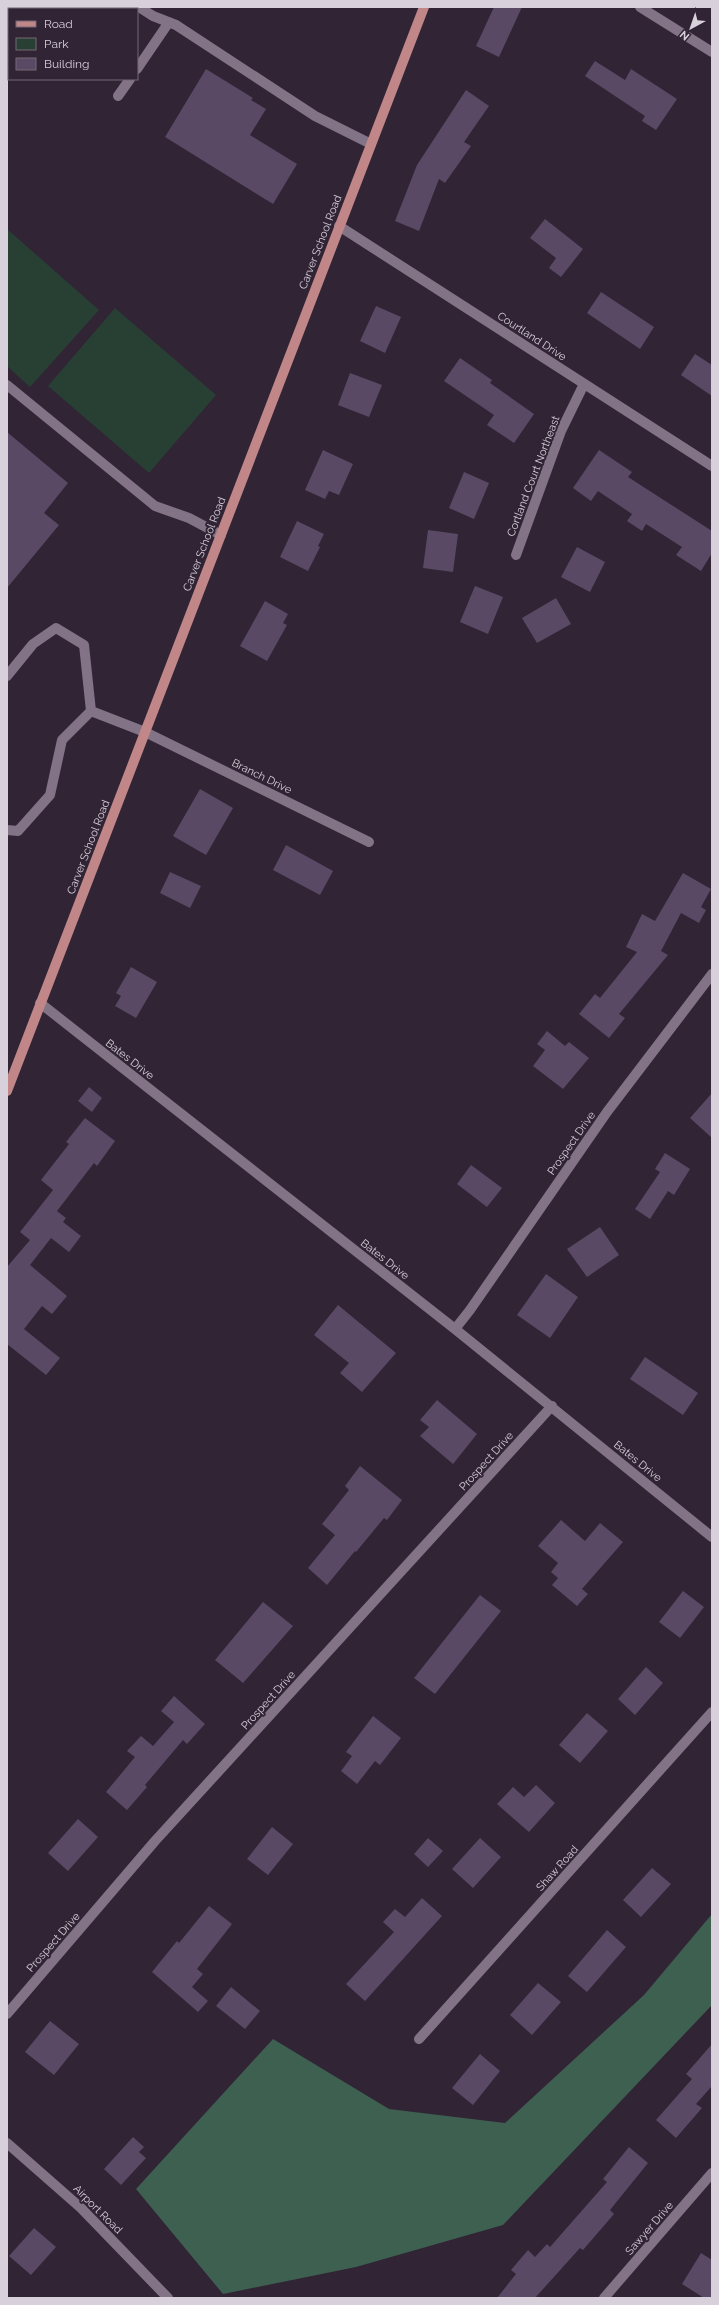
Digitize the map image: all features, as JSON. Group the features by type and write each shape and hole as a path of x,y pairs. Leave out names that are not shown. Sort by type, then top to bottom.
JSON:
{"main road":[{"name":"Carver School Road","path":"7,1091 424,7"}],"street":[{"path":"139,7 153,16 176,25 315,116 371,144"},
{"path":"640,7 712,52"},
{"path":"138,68 169,22"},
{"path":"118,96 129,80"},
{"name":"Courtland Drive","path":"339,226 712,466"},
{"name":"Cortland Court Northeast","path":"516,555 561,431 584,384"},
{"path":"7,385 155,506 189,518 221,535"},
{"path":"7,676 33,644 56,628 84,645 91,711 62,740 50,795 18,831 7,830"},
{"name":"Branch Drive","path":"91,711 145,732 369,842"},
{"name":"Prospect Drive","path":"455,1329 607,1112 679,1015 712,974"},
{"name":"Bates Drive","path":"40,1003 552,1406 712,1537"},
{"name":"Prospect Drive","path":"7,2014 155,1841 552,1406"},
{"name":"Shaw Road","path":"419,2040 712,1712"},
{"name":"Airport Road","path":"7,2143 81,2208 168,2298"},
{"name":"Sawyer Drive","path":"604,2298 712,2173"}],"green space":[{"path":"7,229 99,310 30,387 7,366"},
{"path":"115,308 216,395 149,473 48,386"},
{"path":"712,1914 712,2005 503,2225 356,2267 223,2294 136,2189 273,2039 389,2109 505,2123 644,1995"}],"building":[{"path":"494,7 522,7 499,57 476,46"},
{"path":"595,61 625,80 631,69 677,99 656,130 642,121 645,116 585,76"},
{"path":"206,69 253,98 251,100 266,109 250,135 297,164 273,204 165,137"},
{"path":"466,90 489,106 464,142 471,146 445,183 439,179 419,231 395,221 417,165"},
{"path":"545,219 583,249 561,277 549,268 556,258 530,238"},
{"path":"601,292 654,327 640,349 587,313"},
{"path":"376,306 401,317 385,353 360,341"},
{"path":"695,354 712,365 712,396 681,375"},
{"path":"460,358 492,380 490,383 534,414 514,443 487,425 494,415 444,381"},
{"path":"350,373 382,385 369,417 338,405"},
{"path":"7,432 68,483 44,513 59,525 7,588"},
{"path":"323,450 353,464 339,495 329,491 325,499 305,490"},
{"path":"599,450 632,472 628,477 712,531 712,553 701,571 676,555 682,547 646,524 642,531 627,521 632,514 598,491 591,501 573,488"},
{"path":"464,472 489,483 474,519 449,508"},
{"path":"297,521 324,534 318,546 320,547 308,571 280,557"},
{"path":"428,530 458,534 453,572 423,568"},
{"path":"577,547 605,562 590,592 561,577"},
{"path":"475,586 503,597 488,634 460,622"},
{"path":"556,598 571,624 537,643 522,618"},
{"path":"265,601 288,614 283,623 287,625 267,661 240,646"},
{"path":"200,789 233,808 206,855 173,836"},
{"path":"286,845 333,871 320,895 273,870"},
{"path":"170,872 201,886 190,908 160,893"},
{"path":"683,873 711,889 701,907 706,910 699,923 681,913 661,951 668,955 619,1014 625,1018 609,1038 579,1014 595,994 600,998 637,952 626,947 642,914 655,921"},
{"path":"131,967 157,982 136,1018 115,1006 121,996 116,993"},
{"path":"547,1031 565,1046 569,1042 589,1058 563,1089 533,1066 545,1050 537,1044"},
{"path":"89,1087 102,1098 92,1112 78,1101"},
{"path":"712,1093 712,1138 690,1118"},
{"path":"85,1118 115,1141 97,1166 94,1163 57,1211 66,1218 63,1222 81,1236 69,1252 51,1238 30,1265 67,1296 52,1314 42,1306 24,1329 60,1358 46,1375 7,1344 7,1267 30,1240 20,1232 53,1190 41,1180 69,1144 66,1142"},
{"path":"665,1153 690,1169 674,1195 668,1191 650,1219 635,1209 660,1172 655,1169"},
{"path":"471,1165 502,1188 487,1207 457,1184"},
{"path":"600,1227 619,1255 587,1277 567,1249"},
{"path":"546,1274 578,1297 550,1338 517,1315"},
{"path":"338,1305 396,1353 362,1392 340,1373 349,1363 314,1335"},
{"path":"645,1357 698,1393 683,1415 630,1379"},
{"path":"437,1400 477,1434 453,1464 420,1436 429,1427 420,1420"},
{"path":"360,1466 402,1500 387,1520 384,1518 327,1585 308,1568 335,1535 322,1524 349,1490 345,1486"},
{"path":"561,1520 585,1541 600,1523 623,1542 582,1589 588,1594 577,1606 552,1585 558,1578 551,1572 558,1563 538,1546"},
{"path":"683,1591 704,1607 680,1638 659,1622"},
{"path":"480,1595 501,1611 435,1694 414,1678"},
{"path":"263,1602 293,1626 243,1683 215,1660"},
{"path":"646,1667 663,1683 635,1715 618,1699"},
{"path":"174,1696 205,1724 187,1744 183,1740 145,1785 147,1787 127,1810 106,1792 135,1757 127,1751 141,1736 153,1746 174,1722 161,1711"},
{"path":"587,1713 608,1731 580,1763 559,1745"},
{"path":"373,1716 401,1738 380,1765 375,1761 357,1784 341,1771 352,1756 346,1752"},
{"path":"536,1785 555,1803 529,1832 497,1804 513,1787 524,1797"},
{"path":"78,1819 98,1837 68,1871 48,1853"},
{"path":"272,1827 293,1844 268,1875 247,1859"},
{"path":"428,1838 443,1851 428,1867 414,1854"},
{"path":"480,1838 501,1857 473,1888 452,1869"},
{"path":"652,1868 671,1884 641,1917 623,1900"},
{"path":"422,1898 442,1916 365,2001 346,1984 394,1932 383,1922 395,1909 405,1917"},
{"path":"209,1906 232,1924 197,1969 203,1974 192,1987 208,2001 198,2012 152,1972 177,1941 179,1943"},
{"path":"607,1930 626,1947 587,1992 568,1976"},
{"path":"538,1983 561,2002 532,2035 510,2015"},
{"path":"231,1987 260,2011 245,2029 216,2006"},
{"path":"50,2021 79,2044 54,2075 25,2052"},
{"path":"712,2044 712,2086 696,2104 702,2108 676,2138 656,2120 692,2079 686,2074"},
{"path":"480,2054 500,2071 473,2105 452,2088"},
{"path":"133,2137 144,2147 139,2152 146,2158 121,2185 104,2169"},
{"path":"629,2147 648,2163 610,2210 614,2214 583,2250 580,2248 535,2298 497,2298 516,2274 511,2270 528,2250 535,2257 547,2244 550,2247 607,2182 603,2179"},
{"path":"34,2228 56,2247 31,2275 9,2256"},
{"path":"701,2253 712,2260 712,2298 704,2298 682,2284"}]}
